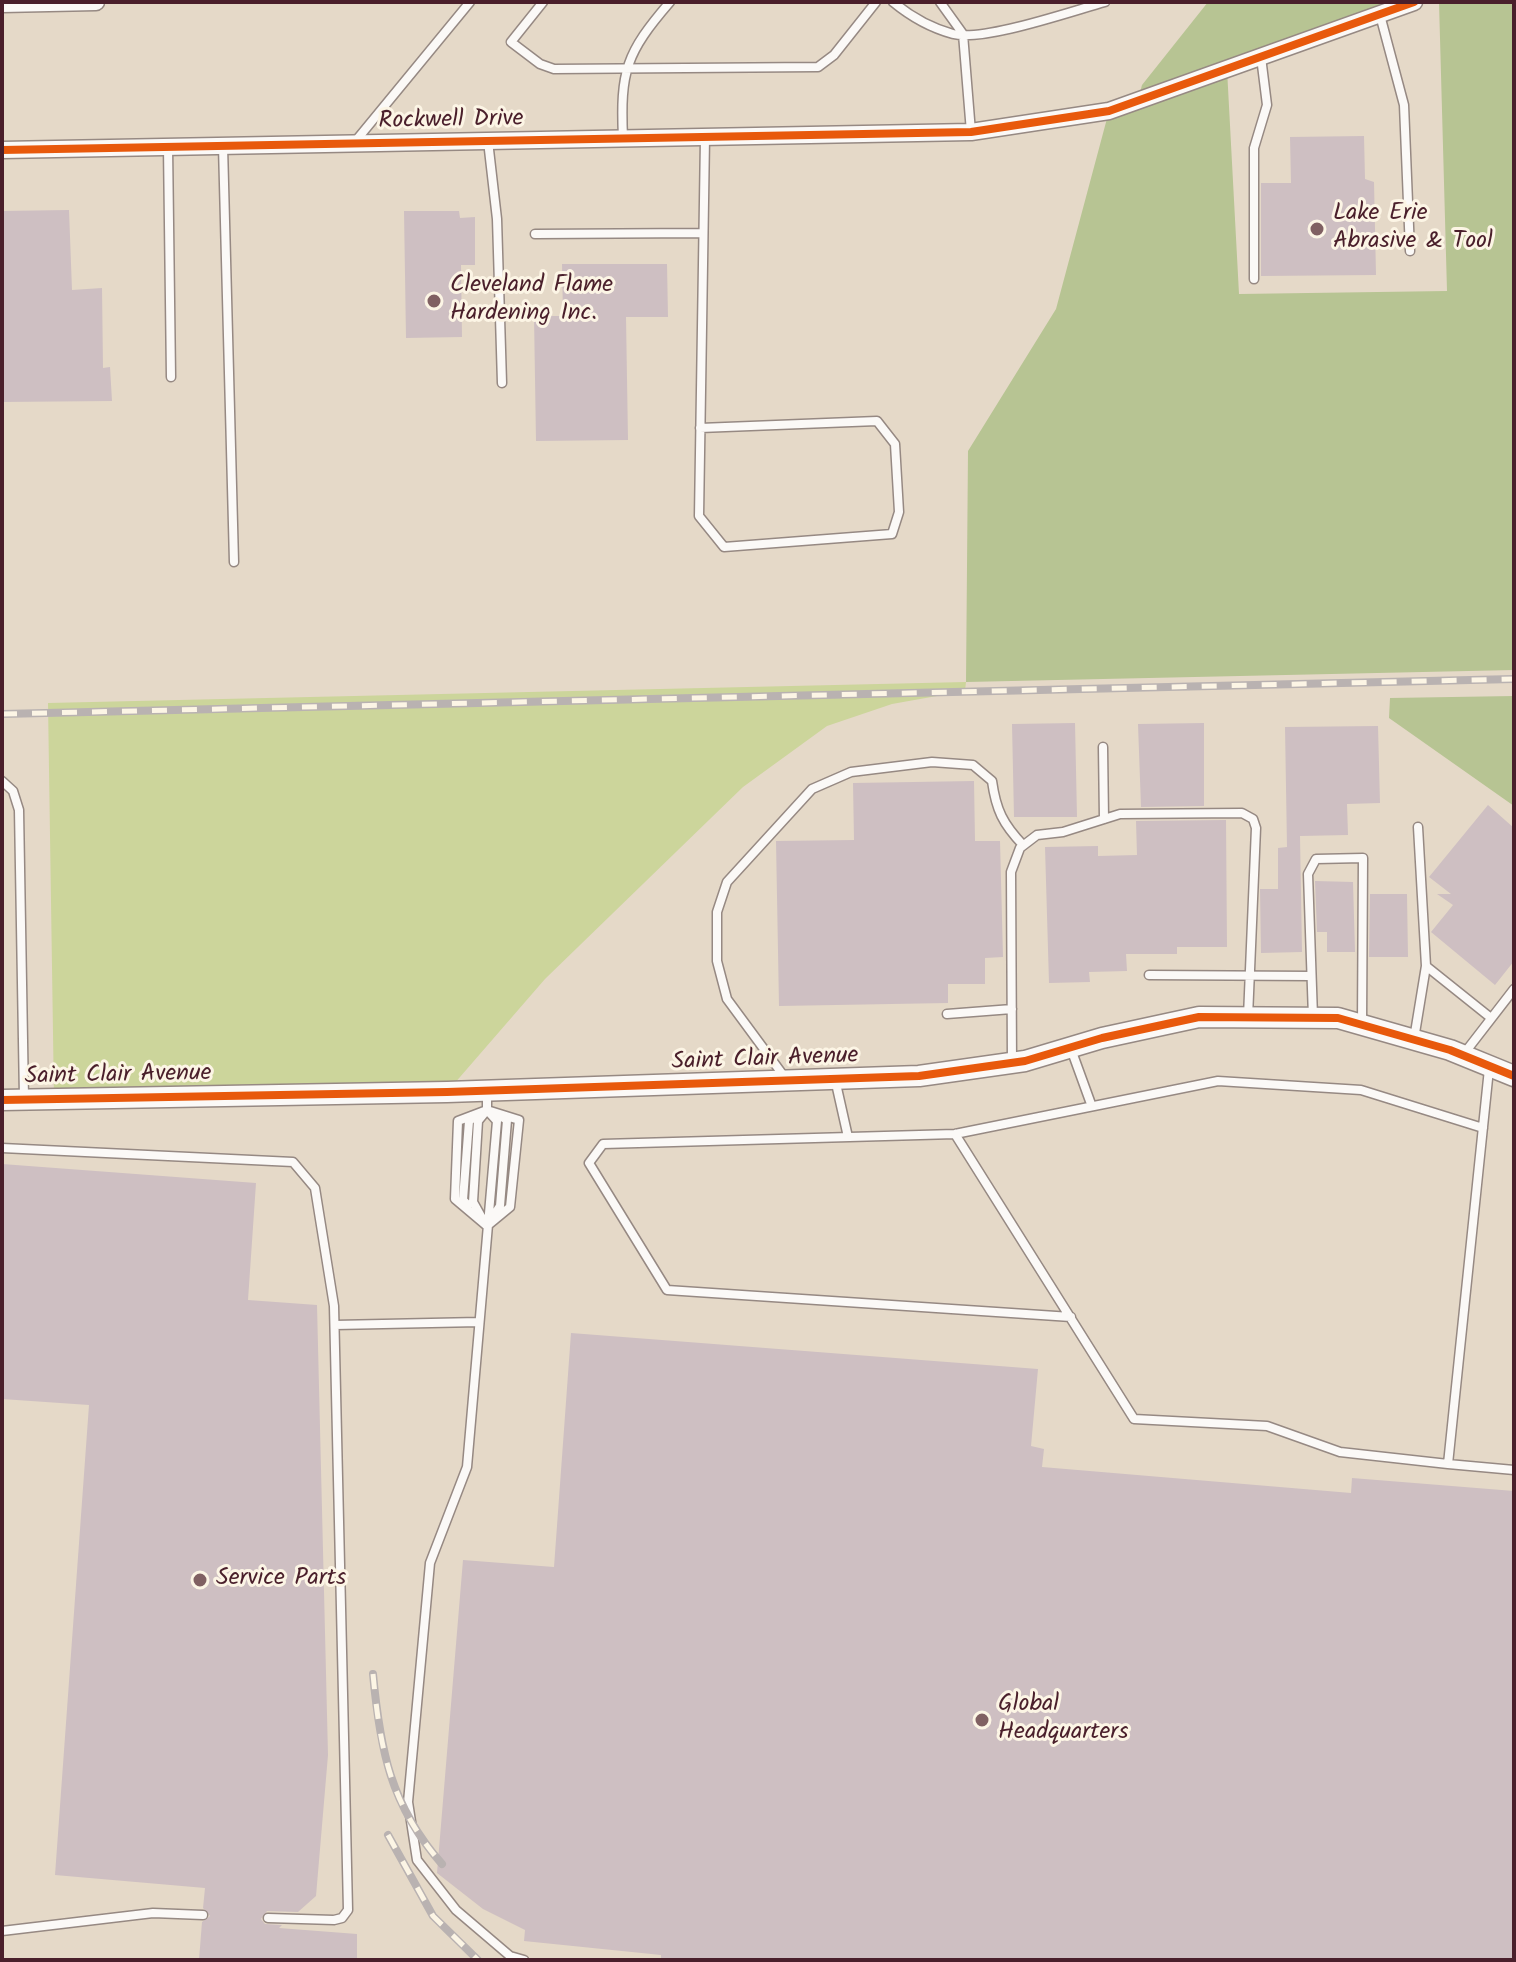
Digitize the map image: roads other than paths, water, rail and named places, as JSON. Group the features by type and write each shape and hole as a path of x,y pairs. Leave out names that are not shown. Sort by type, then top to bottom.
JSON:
{"street":[{"path":"2,4 96,2"},
{"name":"Rockwell Drive","path":"2,150 971,132 1109,111 1414,2"},
{"name":"Saint Clair Avenue","path":"2,1100 487,1100 787,1080 919,1076 1012,1063 1199,1017 1338,1018 1463,1055 1514,1076"}],"lane":[{"path":"353,144 470,2"},
{"path":"543,2 511,42 540,64 554,69 818,67 834,55 876,2"},
{"path":"623,139 621,94 626,69 639,41 670,2"},
{"path":"893,2 910,16 956,35 1003,30 1105,2"},
{"path":"940,2 963,34 971,132"},
{"path":"1380,14 1404,105 1410,251"},
{"path":"1254,279 1254,148 1267,105 1261,56"},
{"path":"700,428 877,421 895,444 899,512 892,534 724,547 699,516 700,428 703,233 705,138"},
{"path":"488,141 497,219 502,383"},
{"path":"223,146 234,562"},
{"path":"168,147 171,377"},
{"path":"535,234 703,233"},
{"path":"1103,747 1104,819"},
{"path":"787,1080 727,999 717,961 717,912 727,882 812,789 851,772 932,762 973,765 992,781 996,807 1004,826 1023,845"},
{"path":"2,781 13,791 19,810 24,1099"},
{"path":"1012,1063 1011,872 1023,845 1037,835 1063,832 1120,814 1242,813 1253,819 1256,828 1248,1017"},
{"path":"1414,1040 1426,966 1418,827"},
{"path":"1313,1018 1308,874 1311,863 1316,859 1363,858 1362,1025"},
{"path":"1426,966 1491,1018"},
{"path":"1149,975 1311,976"},
{"path":"1463,1055 1491,1018 1511,1000 1514,989"},
{"path":"947,1014 1012,1009"},
{"path":"1071,1047 1091,1104"},
{"path":"1448,1464 1489,1066"},
{"path":"835,1079 848,1137"},
{"path":"1071,1317 667,1290 589,1163 603,1144 955,1134 1091,1104 1218,1081 1361,1090 1483,1128"},
{"path":"487,1100 519,1120 510,1207 487,1226"},
{"path":"487,1100 478,1121 473,1202 487,1226"},
{"path":"487,1100 458,1121 455,1199 487,1226"},
{"path":"487,1100 497,1121 467,1467 430,1563 408,1802 417,1860 456,1910 510,1956 524,1960"},
{"path":"955,1134 1134,1419 1267,1426 1340,1452 1514,1470"},
{"path":"2,1148 293,1162 315,1188 335,1325 348,1910 342,1918 334,1920 268,1918"},
{"path":"335,1325 479,1322"},
{"path":"2,1931 153,1913 203,1915"}],"railway":[{"path":"2,714 1514,679"},
{"path":"373,1674 384,1752 399,1798 424,1842 442,1864"},
{"path":"388,1835 433,1916 478,1960"}],"place":[{"name":"Lake Erie Abrasive & Tool","path":"1317,229"},
{"name":"Cleveland Flame Hardening Inc.","path":"434,301"},
{"name":"Service Parts","path":"200,1580"},
{"name":"Global Headquarters","path":"982,1720"}]}
